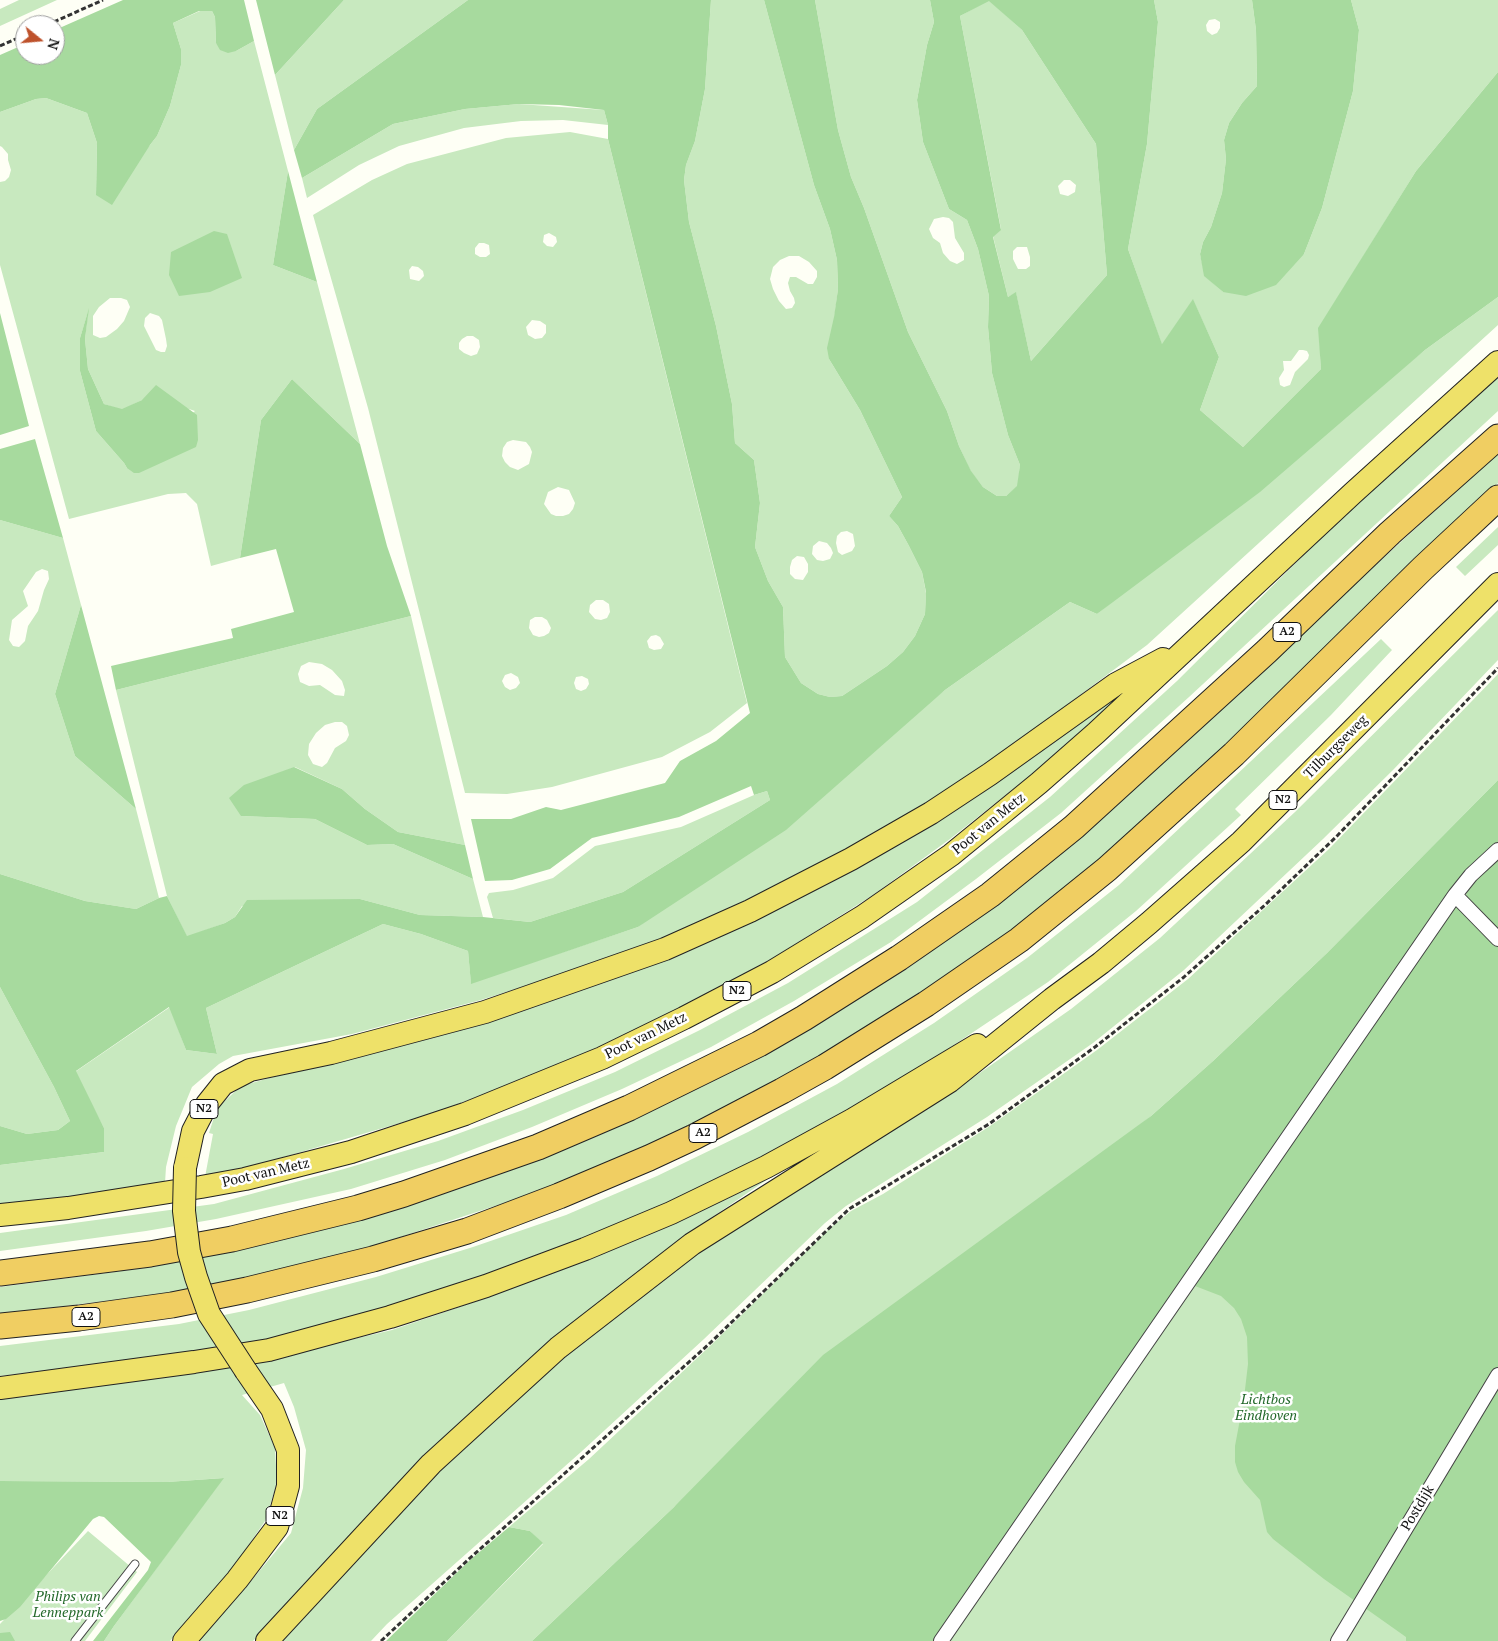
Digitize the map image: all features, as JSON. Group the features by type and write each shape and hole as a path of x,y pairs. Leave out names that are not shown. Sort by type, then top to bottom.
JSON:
{"highway":[{"name":"N2","path":"184,1641 237,1580 277,1527 288,1486 288,1450 272,1409 209,1314 189,1252 184,1211 186,1168 193,1131 206,1104 223,1084 250,1070 331,1053 484,1012 665,948 750,911 851,859 930,813 990,774 1116,684 1190,645 1498,362"},
{"name":"A2","path":"0,1273 150,1254 232,1239 358,1208 404,1194 538,1147 646,1100 724,1062 804,1018 945,927 990,895 1074,827 1267,651 1390,533 1498,437"},
{"name":"A2","path":"0,1326 79,1318 163,1306 247,1290 373,1259 467,1231 559,1196 694,1137 833,1063 926,1004 1019,940 1107,869 1234,754 1498,498"},
{"name":"Tilburgseweg","path":"1052,999 1108,958 1241,842 1498,584"},
{"name":"Poot van Metz","path":"0,1215 68,1208 201,1188 245,1179 351,1152 465,1114 611,1054 772,972 862,917 951,856 1096,733 1190,645"},
{"name":"N2","path":"0,1388 269,1350 390,1317 486,1286 585,1249 671,1213 766,1167 852,1120 1052,999"},
{"name":"N2","path":"267,1641 431,1464 558,1348 692,1244 950,1081 1052,999"}],"street":[{"path":"941,1641 1455,895 1471,875 1498,850"},
{"path":"1455,895 1498,939"},
{"name":"Postdijk","path":"1338,1641 1498,1375"}],"lane":[{"path":"75,1641 135,1564"}],"path":[{"path":"65,17 103,0"},
{"path":"0,46 15,39"},
{"path":"382,1641 470,1558 708,1345 849,1209 989,1124 1095,1047 1184,977 1265,905 1336,836 1498,668"}],"green space":[{"path":"19,0 57,0 24,15 15,15 15,19 0,26 0,9"},
{"path":"123,0 244,0 254,41 236,51 228,53 220,50 216,43 215,17 212,11 199,11 173,23 181,49 181,65 170,106 157,136 112,205 96,195 97,143 87,113 46,98 36,99 0,112 0,55 15,48 15,65 65,65 65,26"},
{"path":"256,0 344,0 275,75"},
{"path":"344,0 468,0 317,109 294,150 275,75"},
{"path":"468,0 711,0 705,89 695,141 686,165 684,180 689,222 716,326 732,404 735,443 754,460 760,503 755,547 768,581 783,607 785,657 801,683 818,694 830,697 842,696 887,666 903,652 915,636 925,614 926,592 922,572 898,526 889,516 902,497 860,410 829,359 827,348 838,289 837,260 830,229 814,185 764,0 815,0 838,130 851,177 864,208 908,332 947,411 959,446 971,471 983,487 997,496 1006,496 1017,486 1020,465 1008,435 992,373 988,327 989,296 978,249 967,220 949,209 923,142 917,100 927,45 934,22 930,0 1154,0 1158,22 1147,144 1128,249 1162,344 1193,299 1219,357 1200,410 1243,447 1321,369 1318,328 1416,171 1498,72 1498,297 1425,350 1260,492 1097,614 1070,602 945,690 786,830 638,927 471,984 468,951 421,934 383,924 206,1008 217,1054 186,1050 169,1007 76,1071 104,1128 104,1152 0,1165 0,1126 27,1134 58,1130 70,1121 54,1087 0,987 0,874 85,901 136,909 167,896 187,936 225,923 235,917 247,900 360,899 420,915 483,917 530,922 623,892 770,800 767,791 754,795 751,786 679,817 592,838 550,869 512,880 485,881 471,819 511,819 546,807 561,810 665,783 680,761 716,741 750,713 608,139 608,125 604,110 559,105 519,104 465,109 393,124 302,178 294,150 317,109","holes":["989,1 1022,30 1096,144 1107,275 1031,361 1016,292 1008,297 993,237 1001,230 960,16"]},
{"path":"711,0 764,0 814,185 830,229 837,260 838,289 829,359 860,410 902,497 889,516 898,526 922,572 926,593 925,614 915,636 903,652 887,666 842,696 830,697 818,694 801,683 785,657 783,607 768,581 755,547 760,503 754,460 735,443 732,404 716,326 689,222 684,180 686,165 695,141 705,89","holes":["789,256 799,256 809,262 817,271 817,277 813,284 808,284 796,277 790,277 788,283 795,303 792,308 786,309 779,301 770,279 773,267 780,260","847,531 853,534 855,546 852,551 842,555 838,552 836,543 837,536 841,532","819,541 827,543 833,553 830,559 817,560 812,554 813,546","797,556 804,557 808,564 808,572 803,580 795,579 790,574 792,560"]},
{"path":"815,0 930,0 934,22 927,45 917,100 923,142 949,209 967,220 978,249 989,296 988,327 992,373 1008,435 1020,465 1018,486 1006,496 997,496 983,487 971,472 959,446 947,411 908,332 864,208 851,177 838,130","holes":["949,218 953,222 955,238 964,253 964,260 957,264 950,261 943,253 940,243 933,238 929,229 934,219"]},
{"path":"989,0 1022,30 1096,144 1107,275 1031,361 1016,293 1008,297 993,236 1001,229 960,16","holes":["1064,180 1070,180 1076,185 1075,192 1068,196 1060,194 1058,186","1017,247 1027,247 1030,266 1026,269 1018,269 1013,259 1013,251"]},
{"path":"1154,0 1252,0 1256,30 1257,86 1242,103 1229,123 1224,140 1226,159 1222,193 1200,254 1205,276 1223,292 1304,254 1322,208 1353,91 1359,30 1351,0 1498,0 1498,72 1416,171 1319,328 1321,369 1243,447 1200,410 1219,357 1193,300 1162,345 1128,249 1147,144 1158,22","holes":["1215,19 1220,22 1220,28 1217,33 1212,35 1207,31 1206,25 1209,20","1299,350 1307,351 1308,359 1295,372 1290,385 1284,387 1280,385 1279,378 1284,370 1283,361 1291,361"]},
{"path":"1252,0 1351,0 1359,30 1353,91 1322,208 1304,254 1276,285 1246,296 1223,292 1204,276 1200,254 1222,193 1226,159 1224,140 1229,123 1242,103 1257,86 1256,30"},
{"path":"200,11 212,11 215,17 216,43 236,51 254,41 288,171 273,265 317,282 360,444 292,379 261,420 240,558 211,566 197,504 186,493 168,494 69,519 0,265 0,182 5,181 9,177 11,170 8,154 0,146 0,112 36,99 46,98 87,113 97,143 96,195 150,145 157,136 170,106 181,65 181,49 173,23","holes":["110,298 127,300 130,307 124,321 117,329 106,337 100,338 93,335 93,316 99,307","88,312 85,339 88,369 104,404 122,410 142,400 195,411 127,468 96,431 80,371 80,338","150,313 159,316 162,320 167,346 165,352 156,350 144,326 145,318"]},
{"path":"519,104 604,110 608,125 563,120 521,121 464,128 399,146 359,165 307,198 302,178 393,124 465,109"},
{"path":"570,132 608,139 747,703 710,732 662,757 552,787 507,794 465,793 368,408 313,215 372,180 407,164 506,138","holes":["549,233 556,237 557,242 553,247 547,246 543,242 544,235","479,243 489,245 490,254 486,257 480,257 475,254 475,248","412,266 418,267 423,271 424,276 419,281 410,279 409,270","532,320 540,321 546,325 546,333 542,338 535,339 528,335 526,327","467,336 473,336 479,340 480,347 477,354 471,356 459,349 459,343","513,440 526,442 532,452 529,464 518,470 510,467 502,456 503,448 507,442","558,487 569,490 575,503 573,509 569,514 563,516 551,514 544,504 548,492","596,600 603,600 609,604 610,612 607,618 595,619 589,612 590,605","535,617 542,617 547,620 551,628 549,633 539,637 533,635 529,628 530,620","656,635 660,637 664,644 661,649 654,650 649,648 647,641 651,636","511,673 518,677 520,683 516,688 510,690 505,687 502,681 505,675","582,676 588,679 589,684 586,689 581,691 576,689 574,683 576,677"]},
{"path":"288,171 317,282 273,265"},
{"path":"214,231 227,234 242,278 210,292 179,296 169,275 171,252"},
{"path":"1498,297 1498,325 1147,645 985,766 926,805 847,849 745,901 659,940 572,971 481,1000 352,1034 233,1056 219,1064 192,1087 176,1126 166,1167 165,1183 140,1188 0,1205 0,1165 104,1152 104,1128 75,1072 170,1007 186,1050 217,1054 206,1008 383,924 421,934 468,951 471,983 638,927 945,690 1070,602 1097,614 1425,350"},
{"path":"89,308 85,339 88,369 104,404 122,409 142,400 156,385 197,415 198,440 196,447 139,473 134,473 127,468 96,431 80,371 80,338"},
{"path":"0,313 29,426 0,435"},
{"path":"1498,374 1498,411 1061,813 891,942 794,1001 711,1047 622,1089 532,1127 445,1160 351,1189 216,1219 146,1231 0,1251 0,1233 214,1204 344,1169 438,1141 523,1110 615,1072 700,1030 788,983 917,902 1050,797 1177,681 1359,500"},
{"path":"292,379 360,444 387,546 411,616 116,690 111,666 233,638 231,629 294,612 276,549 240,558 261,420"},
{"path":"35,439 63,538 0,520 0,449"},
{"path":"1498,453 1498,483 1226,746 1100,860 1011,930 919,995 822,1055 735,1105 647,1147 556,1186 370,1247 231,1282 170,1293 0,1314 0,1287 152,1267 226,1252 358,1220 809,1028 905,970 995,905 1273,659"},
{"path":"0,520 63,538 81,605 55,694 75,756 136,809 159,898 136,909 85,901 0,874","holes":["42,569 48,571 49,579 38,611 28,626 25,641 19,647 13,646 9,640 12,620 28,606 23,591 36,572"]},
{"path":"1498,527 1498,545 1465,576 1456,567"},
{"path":"81,605 136,809 75,756 55,694"},
{"path":"1498,610 1498,660 1393,770 1184,970 1093,1043 987,1117 846,1206 825,1223 704,1339 581,1452 387,1624 371,1641 280,1641 438,1471 563,1356 696,1253 964,1084 1071,1009 1160,938 1295,812"},
{"path":"411,616 465,845 398,832 365,809 342,789 295,767 264,779 241,816 315,819 367,845 393,844 473,879 483,917 420,915 360,899 242,906 235,917 225,923 187,937 167,896 116,690","holes":["309,662 322,664 332,670 342,681 345,690 344,696 335,695 320,685 309,686 300,682 298,674 301,666","342,722 347,726 349,735 346,741 335,748 327,763 322,767 313,764 308,755 309,744 316,733 325,725"]},
{"path":"1381,639 1392,650 1331,715 1235,809 1241,815 1136,911 1048,982 948,1049 849,1110 760,1158 668,1203 580,1241 483,1277 387,1308 265,1340 191,1353 0,1376 0,1346 179,1324 249,1310 376,1277 473,1247 566,1215 657,1176 748,1132 837,1084 934,1023 1027,958 1119,885"},
{"path":"1161,660 1031,775 950,839 873,895 775,957 688,1004 603,1046 514,1083 431,1114 219,1176 205,1177 213,1134 209,1133 217,1108 241,1086 581,990 995,783"},
{"path":"1498,674 1498,780 1327,953 1213,1061 1151,1116 674,1507 532,1641 447,1641 543,1544 530,1531 509,1527 589,1459 710,1346 829,1229 851,1211 883,1194 990,1126 1097,1050 1188,979 1329,849"},
{"path":"294,767 342,789 365,809 398,832 465,845 473,879 393,844 367,845 315,819 241,816 229,798 244,785"},
{"path":"1498,780 1498,844 938,1641 532,1641 674,1507 823,1355 1151,1116 1213,1061 1327,953"},
{"path":"767,791 770,800 623,892 530,922 493,918 487,897 489,893 513,890 553,878 595,846 681,827"},
{"path":"1498,857 1498,932 1467,899 1466,894 1483,870"},
{"name":"Lichtbos Eindhoven","path":"1456,892 1498,1641 705,1641"},
{"path":"1454,903 1498,945 1498,1641 1406,1641 1406,1637 1324,1579 1273,1539 1267,1532 1260,1500 1244,1482 1235,1462 1235,1446 1248,1364 1247,1337 1241,1319 1234,1308 1221,1296 1195,1286"},
{"path":"0,987 54,1087 70,1121 58,1130 27,1134 0,1126"},
{"path":"768,1179 686,1235 426,1455 253,1641 198,1641 291,1533 303,1488 306,1450 294,1407 284,1383 242,1395 260,1415 275,1448 277,1483 265,1521 229,1574 170,1641 104,1641 223,1478 167,1482 0,1481 0,1398 272,1358 392,1330 489,1297 588,1259 675,1223"},
{"path":"224,1478 104,1641 93,1641 148,1570 151,1562 104,1517 99,1516 93,1519 20,1607 6,1619 0,1621 0,1481 167,1482"},
{"path":"509,1527 530,1531 543,1543 447,1641 386,1641 470,1560"},
{"name":"Philips van Lenneppark","path":"88,1531 137,1572 85,1641 0,1641 0,1624"},
{"path":"10,1632 15,1641 0,1641 0,1633"}]}
